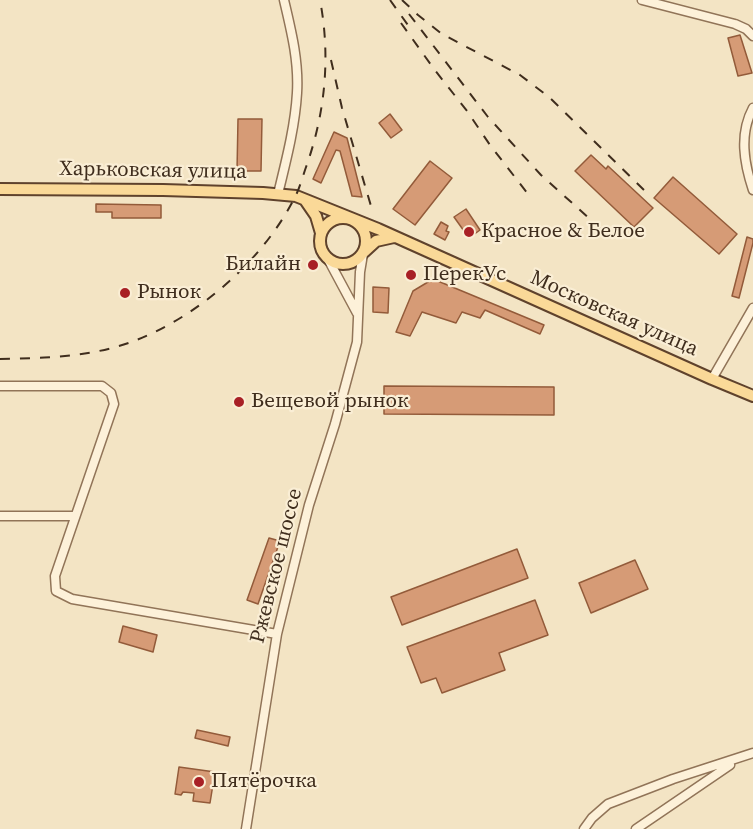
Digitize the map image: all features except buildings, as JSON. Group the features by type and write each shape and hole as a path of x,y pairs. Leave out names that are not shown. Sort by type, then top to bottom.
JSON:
{"main road":[{"name":"Харьковская улица","path":"0,189 163,190 278,194 296,196 352,219"},
{"path":"305,200 316,216 321,233 321,247 328,259 334,262 346,264 358,259 376,241 394,237"},
{"path":"321,233 324,227 334,219 340,217 352,219 361,225 366,235 366,247 363,253"},
{"name":"Московская улица","path":"352,219 753,396"}],"street":[{"path":"278,194 291,141 297,92 294,40 284,0"},
{"path":"642,0 735,24 746,29 753,36"},
{"path":"753,108 747,118 744,142 745,168 753,189"},
{"name":"Ржевское шоссе","path":"246,829 277,634 309,505 357,342 363,253"},
{"path":"328,259 358,316"},
{"path":"712,379 753,308"},
{"path":"0,386 102,386 111,393 114,404 55,576 56,591 72,600 277,634"},
{"path":"0,516 75,516"},
{"path":"584,829 592,818 608,804 673,779 753,753"},
{"path":"636,829 740,758"}],"railway":[{"path":"0,359 85,353 134,341 182,317 205,301 226,284 265,244 294,199 317,128 325,65 320,0"},
{"path":"390,0 410,28"},
{"path":"402,0 442,34 520,75 549,97 648,194"},
{"path":"409,14 488,117 541,175 600,228"},
{"path":"401,23 528,194"},
{"path":"331,60 342,108 371,206"}],"place":[{"name":"Красное & Белое","path":"469,232"},
{"name":"Билайн","path":"313,265"},
{"name":"ПерекУс","path":"411,275"},
{"name":"Рынок","path":"125,293"},
{"name":"Вещевой рынок","path":"239,402"},
{"name":"Пятёрочка","path":"199,782"}]}
